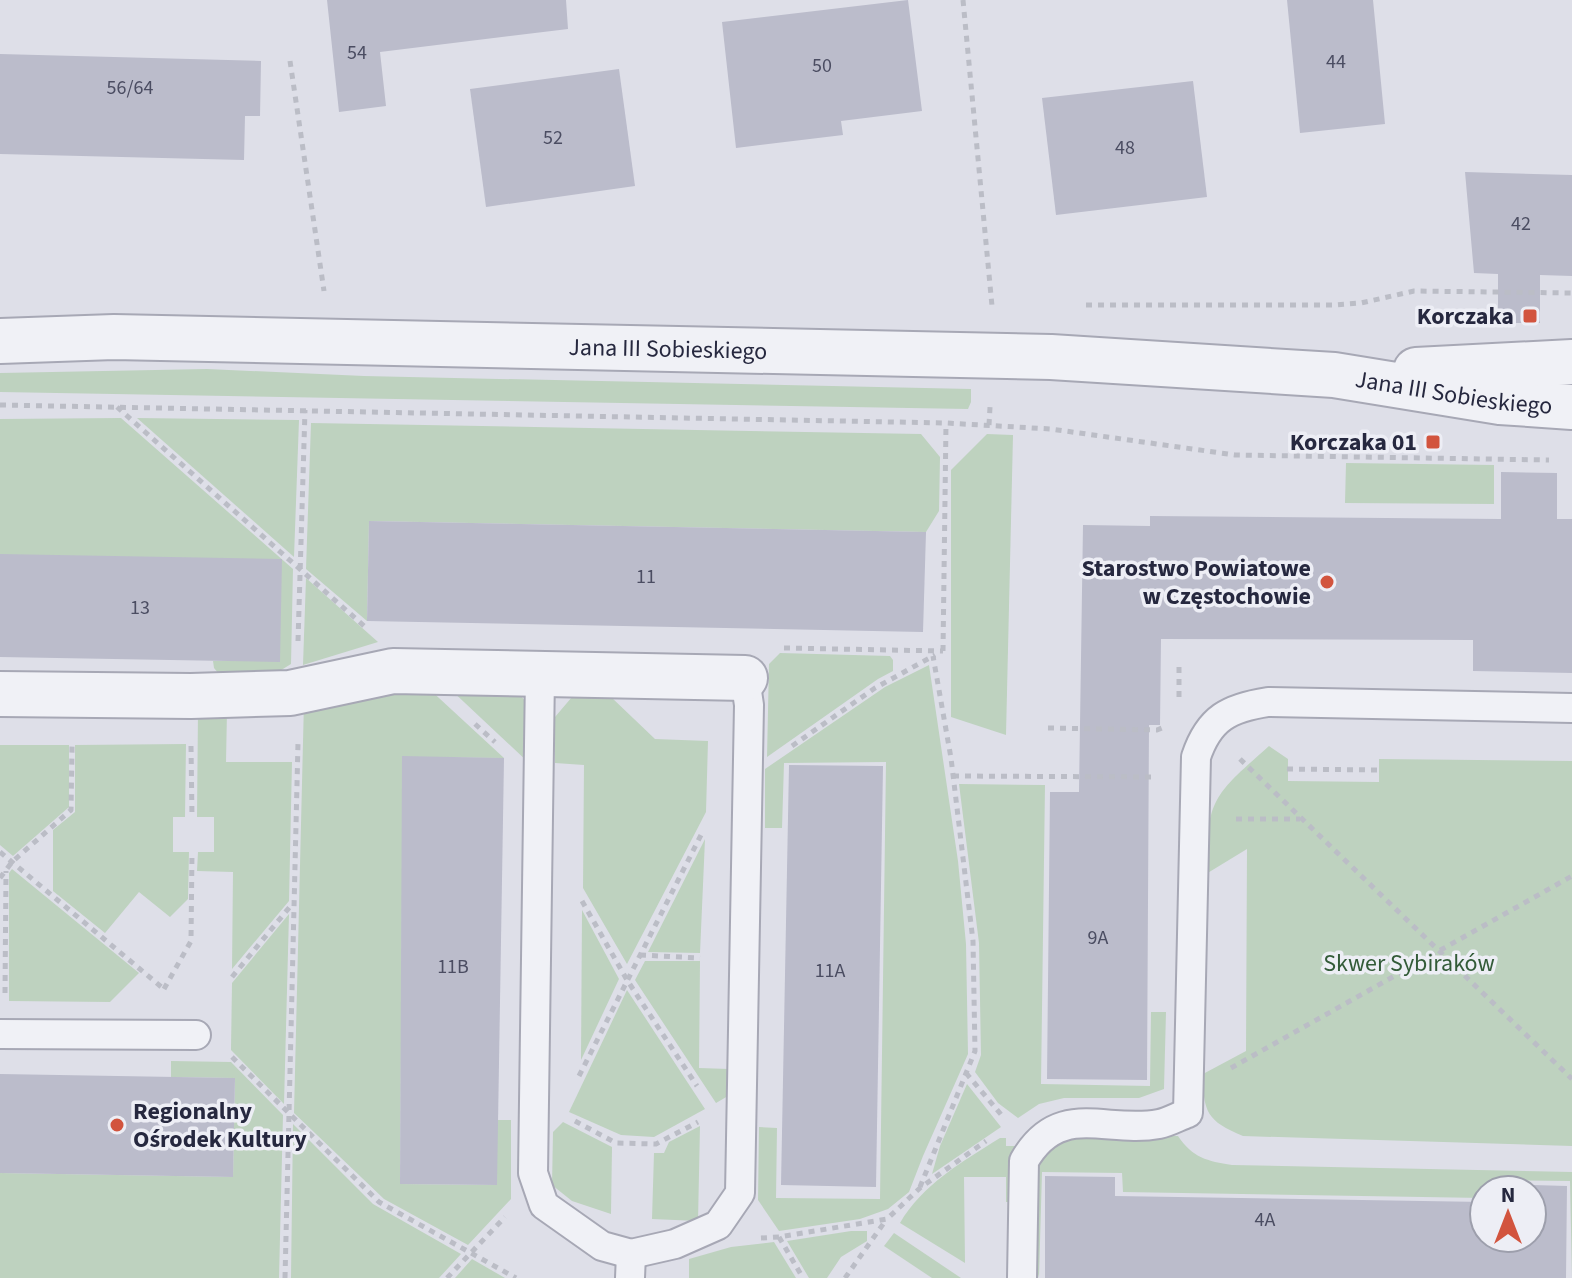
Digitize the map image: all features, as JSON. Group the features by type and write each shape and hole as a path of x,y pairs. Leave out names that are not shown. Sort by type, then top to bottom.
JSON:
{"street":[{"name":"Jana III Sobieskiego","path":"0,341 130,338 1051,357 1334,375 1500,402 1572,407"},
{"name":"Jana III Sobieskiego","path":"1334,375 1572,362"},
{"path":"0,694 191,696 299,691 393,671 745,678"}],"lane":[{"path":"540,674 533,1173 544,1205 630,1266 718,1225 740,1193 749,705 745,678"},
{"path":"1022,1278 1024,1161 1033,1146 1067,1124 1159,1124 1188,1113 1196,757 1211,724 1243,706 1268,702 1572,708"},
{"path":"2,1034 196,1035"}],"path":[{"path":"963,0 992,317"},
{"path":"290,61 324,292"},
{"path":"0,405 946,423 1051,429 1235,455 1557,460"},
{"path":"116,406 374,635"},
{"path":"298,643 305,410"},
{"path":"787,750 875,688 943,651 946,423"},
{"path":"920,1188 975,1051 973,941 953,776 933,656"},
{"path":"1178,710 1179,664"},
{"path":"416,672 504,750"},
{"path":"285,1278 299,691"},
{"path":"191,696 192,817"},
{"path":"1048,728 1157,730 1169,724"},
{"path":"1211,724 1246,766 1572,1079"},
{"path":"0,878 12,862 71,810 72,745"},
{"path":"1287,769 1379,770"},
{"path":"953,776 1152,777 1164,783"},
{"path":"1195,819 1300,819"},
{"path":"538,825 627,980 716,1114"},
{"path":"574,1087 706,826"},
{"path":"0,852 174,998"},
{"path":"164,989 191,941 192,852"},
{"path":"2,1034 6,870"},
{"path":"1189,1092 1572,876"},
{"path":"232,977 294,902"},
{"path":"640,955 700,958"},
{"path":"231,1056 379,1202 516,1278"},
{"path":"966,1073 1012,1127"},
{"path":"574,1121 616,1143 656,1144 742,1100"},
{"path":"845,1278 887,1219 920,1188 972,1149 998,1135"},
{"path":"447,1278 509,1212"},
{"path":"753,1238 779,1237 887,1219"},
{"path":"779,1237 803,1278"}],"green space":[{"path":"207,369 364,376 971,389 971,402 968,409 0,392 0,373"},
{"path":"121,418 293,569 291,664 278,672 220,675 213,661 280,661 0,554 0,419"},
{"path":"137,418 299,420 294,557"},
{"path":"311,423 921,434 940,457 939,511 926,532 369,521 367,621 306,569"},
{"path":"987,434 1013,435 1006,735 951,717 951,470"},
{"path":"1346,463 1494,465 1494,504 1345,503"},
{"path":"306,578 378,642 303,665"},
{"path":"780,653 890,656 893,671 767,757 769,664"},
{"path":"929,665 958,861 966,944 968,1054 909,1192 888,1209 860,1219 779,1231 758,1200 759,1127 777,1128 776,1198 880,1199 886,762 784,763 782,828 765,828 765,769 885,687"},
{"path":"426,686 504,758 403,757 400,1184 497,1185 497,1120 511,1120 511,1199 468,1245 384,1199 294,1113 304,701"},
{"path":"496,686 518,694 526,702 530,713 529,763 448,687"},
{"path":"572,697 611,697 655,739 708,741 706,812 627,964 583,888 584,765 555,763 555,717"},
{"path":"198,711 227,711 226,762 292,762 289,901 232,969 233,872 197,871 198,852 214,852 214,817 197,817"},
{"path":"186,744 185,817 173,817 173,852 189,852 188,899 170,917 139,892 105,933 53,891 53,830 75,812 75,745"},
{"path":"0,745 69,745 69,807 13,856 0,845"},
{"name":"Skwer Sybiraków","path":"1269,746 1288,759 1288,781 1379,782 1379,759 1572,761 1572,1146 1243,1136 1222,1125 1210,1114 1204,1098 1203,1074 1246,1051 1247,849 1206,874 1208,829 1217,800 1225,788"},
{"path":"959,784 1045,785 1041,1084 1150,1086 1151,1012 1166,1012 1164,1089 1139,1098 1064,1098 1039,1104 1018,1118 998,1103 975,1072 981,1055 979,943"},
{"path":"705,839 700,953 648,952"},
{"path":"12,869 139,973 110,1002 9,1001 9,873"},
{"path":"582,910 619,979 581,1060"},
{"path":"289,914 284,1104 231,1050 232,983"},
{"path":"645,961 700,961 699,1068 729,1069 728,1096 716,1103 635,980"},
{"path":"627,990 705,1109 654,1137 621,1135 569,1112"},
{"path":"171,1061 231,1062 283,1115 279,1278 0,1278 0,1173 233,1177 235,1078 171,1077"},
{"path":"967,1084 1001,1127 932,1174 940,1146"},
{"path":"563,1122 612,1147 611,1214 572,1201 552,1185 553,1132"},
{"path":"293,1124 373,1204 461,1254 439,1278 291,1278"},
{"path":"700,1126 698,1221 652,1219 654,1153 664,1153 669,1142"},
{"path":"1075,1136 1178,1136 1201,1157 1232,1165 1572,1172 1572,1278 1570,1181 1548,1181 1548,1174 1468,1174 1468,1198 1123,1192 1122,1173 1042,1172 1039,1278 1034,1225 1036,1172 1046,1154"},
{"path":"1000,1138 1006,1138 1006,1146 1020,1146 1013,1202 1006,1202 1006,1177 964,1177 965,1263 900,1223 932,1185"},
{"path":"867,1231 867,1241 841,1257 827,1278 809,1278 787,1241"},
{"path":"894,1233 961,1278 932,1278 884,1246"},
{"path":"774,1242 796,1278 689,1278 689,1259 731,1247"},
{"path":"472,1259 505,1278 455,1278"}],"building":[{"path":"327,0 566,0 568,29 380,52 386,106 339,112"},
{"path":"908,0 922,111 841,121 843,135 736,148 722,22"},
{"path":"1287,0 1373,0 1385,124 1300,133"},
{"path":"0,54 261,61 260,116 245,116 244,160 0,154"},
{"path":"619,69 635,186 486,207 470,89"},
{"path":"1193,81 1207,197 1056,215 1042,98"},
{"path":"1465,172 1572,175 1572,276 1540,275 1540,323 1498,323 1498,274 1474,273"},
{"name":"Starostwo Powiatowe w Częstochowie","path":"1501,472 1557,473 1557,519 1572,519 1572,673 1473,671 1473,640 1161,639 1160,725 1149,725 1147,1080 1047,1079 1050,792 1079,792 1083,525 1150,526 1150,516 1501,519"},
{"path":"369,521 926,532 923,632 367,621"},
{"path":"0,554 282,559 280,662 0,657"},
{"path":"402,756 504,758 497,1185 400,1184"},
{"path":"789,765 883,766 876,1187 781,1185"},
{"name":"Regionalny Ośrodek Kultury","path":"0,1074 235,1078 233,1177 0,1173"},
{"path":"1045,1176 1115,1177 1115,1196 1468,1202 1468,1254 1548,1254 1548,1185 1567,1186 1566,1278 1045,1278"}],"place":[{"name":"Korczaka","path":"1530,316"},
{"name":"Korczaka 01","path":"1433,442"},
{"name":"Starostwo Powiatowe w Częstochowie","path":"1327,582"},
{"name":"Regionalny Ośrodek Kultury","path":"117,1125"}]}
